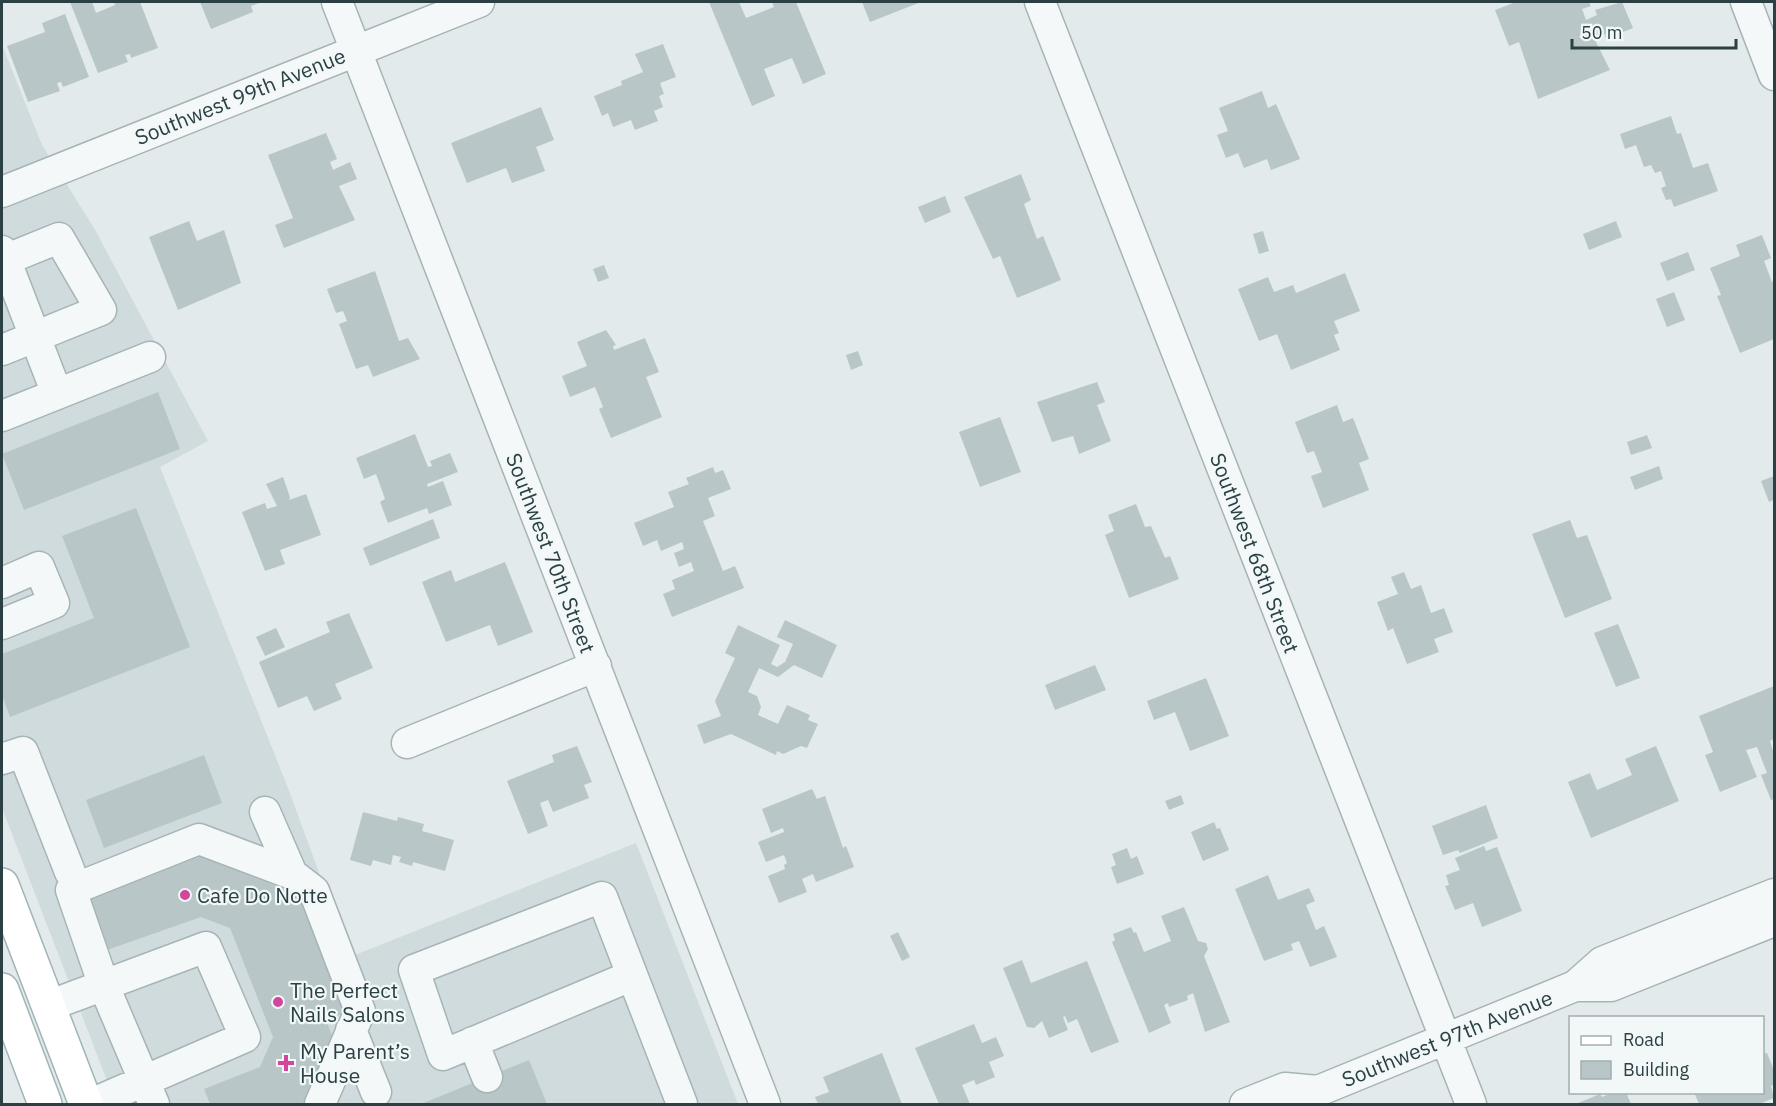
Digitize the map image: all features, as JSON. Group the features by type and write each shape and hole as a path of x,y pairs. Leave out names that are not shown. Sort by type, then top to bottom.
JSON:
{"main road":[{"path":"2,885 86,1104"},
{"path":"45,1104 7,1004 48,1006"}],"street":[{"name":"Southwest 70th Street","path":"337,2 765,1104"},
{"name":"Southwest 99th Avenue","path":"2,192 479,2"},
{"name":"Southwest 68th Street","path":"1040,2 1471,1104"},
{"path":"1746,2 1774,75"},
{"path":"2,350 35,337 101,310 59,238 3,257 35,337 57,394"},
{"path":"2,416 150,357"},
{"path":"2,583 39,567 54,603 2,624"},
{"path":"407,742 596,666"},
{"path":"2,759 23,752 70,872"},
{"path":"265,812 292,874"},
{"path":"150,1093 104,986 71,890 199,839 292,874 314,891 360,1011 320,1104"},
{"name":"Southwest 97th Avenue","path":"1245,1104 1285,1088 1311,1097 1575,986 1602,962 1774,894"},
{"path":"631,976 443,1055 414,970 602,897 682,1104"},
{"name":"Southwest 97th Avenue","path":"1575,986 1611,986 1774,921"},
{"path":"48,1006 206,947 245,1037 150,1093 92,1104"},
{"path":"351,1030 376,1092"},
{"path":"473,1042 487,1077"}],"shaded area":[{"path":"2,45 42,145 94,228 208,441 160,467 288,788 350,957 636,843 738,1104 116,1104 2,808"}],"building":[{"path":"70,2 92,2 96,13 115,5 114,2 140,2 158,48 131,58 130,54 125,55 128,62 98,73"},
{"path":"200,2 262,2 251,6 253,12 211,29"},
{"path":"709,2 739,2 746,18 774,7 772,2 796,2 826,74 803,84 792,58 764,69 775,96 752,106"},
{"path":"862,2 921,2 870,22"},
{"path":"1516,2 1589,2 1591,6 1582,9 1586,20 1597,15 1595,10 1622,2 1633,28 1606,39 1605,34 1594,38 1610,70 1538,99 1519,42 1509,46 1495,10"},
{"path":"65,14 89,77 63,87 61,82 57,83 60,91 28,102 7,46 45,32 42,23"},
{"path":"663,44 676,77 660,83 664,94 659,96 663,107 654,111 658,121 635,130 631,120 613,127 608,113 602,116 594,96 622,85 621,81 643,72 635,54"},
{"path":"1262,91 1268,108 1276,104 1300,159 1271,170 1267,159 1244,168 1238,153 1226,158 1217,135 1228,131 1219,108"},
{"path":"541,107 554,140 536,147 545,171 512,183 506,168 467,183 451,143"},
{"path":"1671,116 1677,134 1681,133 1693,168 1708,163 1718,191 1674,207 1671,199 1666,200 1661,188 1666,186 1661,171 1655,173 1651,165 1644,167 1636,145 1625,149 1620,134"},
{"path":"326,133 337,159 330,162 333,170 350,162 357,179 339,186 355,220 284,248 275,225 293,218 268,155"},
{"path":"1021,174 1031,200 1024,204 1037,239 1043,236 1061,280 1017,298 1000,256 993,259 964,197"},
{"path":"945,196 951,212 925,223 918,207"},
{"path":"189,221 197,241 224,230 241,283 178,310 149,237"},
{"path":"1616,221 1622,237 1589,250 1583,234"},
{"path":"1263,231 1269,251 1259,254 1253,234"},
{"path":"1762,235 1771,258 1764,261 1772,282 1774,281 1774,339 1740,353 1717,296 1721,295 1710,268 1740,256 1736,245"},
{"path":"1688,252 1695,270 1667,281 1660,263"},
{"path":"604,265 609,278 598,282 593,269"},
{"path":"375,271 399,341 408,338 420,359 373,377 368,365 356,369 339,324 347,321 343,311 336,313 327,289"},
{"path":"1345,273 1360,311 1334,321 1339,333 1334,335 1340,350 1291,370 1277,334 1259,341 1238,289 1268,277 1274,292 1293,285 1296,293"},
{"path":"1674,292 1685,320 1667,327 1656,299"},
{"path":"606,330 616,345 613,346 614,350 645,338 659,372 646,377 662,417 611,438 599,409 603,407 595,387 570,397 562,376 587,366 577,342"},
{"path":"858,351 863,365 851,370 846,355"},
{"path":"1097,382 1105,402 1097,405 1111,441 1079,454 1073,436 1052,442 1037,402"},
{"path":"158,392 180,449 24,510 2,454"},
{"path":"1337,405 1343,422 1353,418 1369,459 1359,463 1369,490 1323,508 1311,476 1322,472 1314,451 1307,453 1295,422"},
{"path":"1000,417 1021,472 980,487 959,432"},
{"path":"415,434 428,467 432,466 430,461 450,453 458,472 427,484 428,487 443,481 452,505 429,514 427,508 388,523 380,502 385,499 376,474 364,479 356,458"},
{"path":"1647,435 1652,448 1631,455 1627,442"},
{"path":"1659,466 1663,479 1635,490 1630,477"},
{"path":"713,467 715,473 723,470 731,489 708,498 715,516 703,521 723,571 735,566 744,588 672,617 663,594 675,589 672,580 694,571 691,562 679,567 674,553 684,549 682,542 661,551 657,540 643,546 634,523 674,507 668,492 689,484 686,478"},
{"path":"1774,476 1774,500 1769,502 1761,481"},
{"path":"283,477 289,500 306,494 321,535 280,550 285,564 265,571 242,512 265,503 267,509 277,506 266,484"},
{"path":"1136,504 1145,527 1151,526 1165,558 1170,556 1179,579 1129,598 1105,535 1114,531 1108,515"},
{"path":"136,508 190,647 10,717 2,695 2,654 94,618 62,536"},
{"path":"433,519 440,538 370,566 363,548"},
{"path":"1570,520 1577,538 1587,535 1612,599 1565,618 1532,534"},
{"path":"505,562 533,632 498,646 490,625 446,642 422,582 451,570 455,582"},
{"path":"1404,572 1411,589 1421,585 1431,613 1444,608 1453,632 1434,639 1439,652 1407,664 1393,628 1388,631 1377,602 1398,594 1391,577"},
{"path":"349,613 373,668 335,684 342,699 314,711 307,696 278,708 259,662 330,632 326,622"},
{"path":"785,620 837,645 822,678 794,665 778,677 759,668 748,692 757,696 761,707 758,715 778,724 787,705 810,715 808,720 818,724 807,748 801,746 783,754 777,751 776,755 731,734 704,744 697,725 721,716 715,701 735,658 725,653 738,625 780,645 771,664 777,667 785,662 793,644 777,637"},
{"path":"1618,624 1640,678 1616,687 1594,633"},
{"path":"276,628 285,647 265,656 256,637"},
{"path":"1095,665 1106,690 1055,710 1045,685"},
{"path":"1206,678 1229,736 1190,751 1175,712 1154,720 1147,701"},
{"path":"1774,686 1774,739 1770,741 1774,754 1774,799 1771,800 1761,775 1767,773 1757,747 1746,750 1757,777 1720,792 1705,755 1713,752 1699,716"},
{"path":"577,746 592,782 584,785 589,798 553,812 548,800 540,803 548,826 528,834 507,781 554,762 552,755"},
{"path":"1656,746 1679,801 1591,838 1568,782 1590,773 1597,790 1632,775 1625,759"},
{"path":"204,755 222,803 104,848 86,800"},
{"path":"812,789 817,799 825,796 843,848 846,846 854,867 816,882 813,874 802,879 807,892 779,903 768,876 785,869 784,865 787,863 784,855 766,862 758,842 784,832 783,828 771,833 762,809"},
{"path":"1181,795 1184,804 1169,810 1165,801"},
{"path":"1486,805 1498,838 1460,853 1458,850 1443,855 1432,826"},
{"path":"363,812 397,821 398,817 424,824 422,831 454,840 445,871 413,862 412,866 399,862 401,857 393,855 391,865 373,860 371,866 350,860"},
{"path":"1214,822 1217,829 1220,828 1229,850 1203,861 1191,832"},
{"path":"1484,846 1486,851 1497,847 1522,911 1482,927 1473,903 1455,910 1445,886 1449,885 1446,875 1460,870 1455,858"},
{"path":"1127,848 1131,859 1137,856 1144,874 1117,884 1111,867 1116,865 1112,854"},
{"path":"204,854 307,900 350,1011 326,1020 335,1042 307,1104 210,1104 204,1089 260,1067 273,1037 230,928 201,917 107,950 87,900"},
{"path":"1268,875 1278,900 1309,888 1315,901 1306,905 1316,930 1324,926 1337,957 1310,967 1299,941 1291,944 1293,950 1264,961 1235,889"},
{"path":"1184,907 1198,941 1206,943 1208,949 1204,956 1230,1022 1205,1032 1193,993 1187,996 1188,1000 1169,1007 1168,1003 1164,1005 1171,1023 1149,1033 1112,942 1115,940 1113,934 1131,927 1134,933 1136,932 1144,952 1171,941 1161,916"},
{"path":"898,932 910,957 902,961 890,936"},
{"path":"1022,960 1031,983 1087,961 1119,1042 1091,1053 1077,1019 1068,1023 1065,1016 1063,1017 1068,1030 1049,1038 1042,1021 1034,1028 1027,1027 1003,968"},
{"path":"974,1024 982,1043 996,1037 1004,1056 989,1062 995,1077 976,1085 974,1080 962,1085 970,1104 939,1104 915,1048"},
{"path":"882,1053 902,1104 818,1104 815,1097 829,1092 823,1077"},
{"path":"1767,1053 1774,1070 1774,1084 1771,1086 1774,1098 1759,1104 1699,1104 1695,1094 1764,1094 1764,1054"},
{"path":"529,1060 547,1104 421,1104"},
{"path":"1600,1094 1602,1097 1609,1094 1627,1094 1631,1104 1576,1104"}],"place":[{"name":"Cafe Do Notte","path":"185,895"},
{"name":"The Perfect Nails Salons","path":"278,1002"},
{"name":"My Parent’s House","path":"286,1063"}]}
